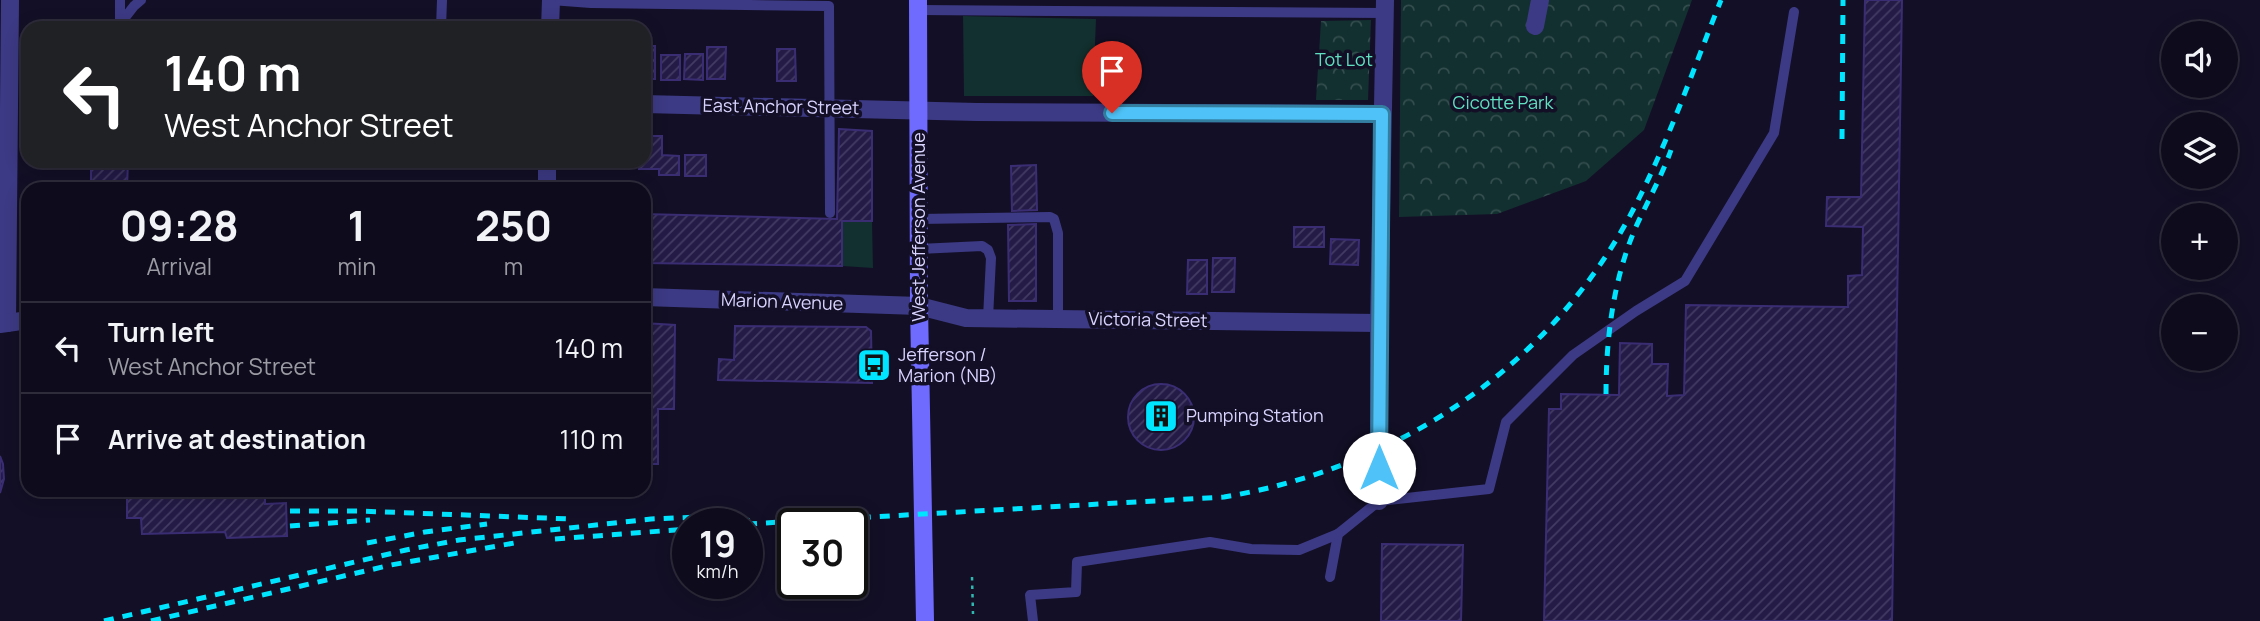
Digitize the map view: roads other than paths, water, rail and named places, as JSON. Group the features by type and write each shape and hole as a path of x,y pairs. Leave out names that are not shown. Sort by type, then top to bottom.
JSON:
{"main road":[{"name":"West Jefferson Avenue","path":"918,5 919,306 925,621"}],"street":[{"path":"4,324 5,92 10,0"},
{"path":"550,21 551,0"},
{"path":"1535,26 1540,0"},
{"path":"1379,501 1379,323 1385,6"},
{"name":"East Anchor Street","path":"651,104 918,110 1382,114"},
{"name":"Marion Avenue","path":"651,297 919,306"},
{"name":"Victoria Street","path":"919,306 966,318 1379,323"}],"lane":[{"path":"120,0 120,21"},
{"path":"124,21 141,0"},
{"path":"441,21 442,0"},
{"path":"551,0 591,3 829,3 830,213"},
{"path":"918,5 1385,6"},
{"path":"1032,621 1030,595 1076,592 1077,562 1210,542 1251,549 1299,550 1338,534 1379,501 1489,489 1506,422 1573,355 1685,281 1774,133 1794,12"},
{"path":"919,219 1054,219 1058,233 1058,319"},
{"path":"919,249 982,246 988,250 991,258 988,318"},
{"path":"1330,577 1338,534"}],"railway":[{"path":"763,523 1224,497 1288,483 1350,462 1408,435 1463,402 1513,362 1559,317 1599,266 1633,210 1658,159 1721,0"},
{"path":"1842,139 1843,0"},
{"path":"1606,394 1609,331 1621,269 1635,229 1671,150"},
{"path":"290,511 570,519"},
{"path":"104,621 459,540 672,518"},
{"path":"290,526 370,520"},
{"path":"367,543 487,524"},
{"path":"555,539 672,530"},
{"path":"151,621 391,565 520,542"}],"place":[{"name":"Jefferson / Marion (NB)","path":"874,365"},
{"name":"Pumping Station","path":"1161,416"}],"park label":[{"name":"Tot Lot","path":"1344,60"},
{"name":"Cicotte Park","path":"1503,103"}]}
